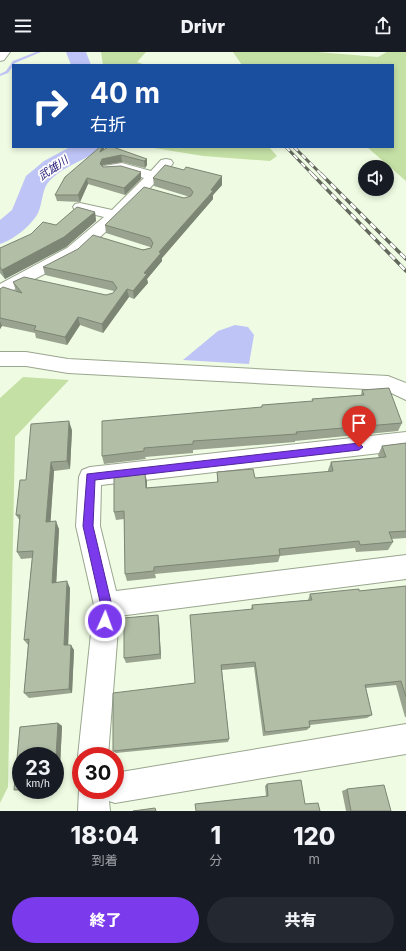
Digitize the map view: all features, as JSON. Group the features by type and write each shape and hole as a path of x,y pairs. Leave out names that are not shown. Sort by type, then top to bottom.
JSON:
{"street":[{"path":"0,58 5,52"},
{"path":"0,291 99,238 116,215 149,191 154,176 166,163"},
{"path":"109,169 122,167 154,176"},
{"path":"80,207 116,215"},
{"path":"24,278 47,283"},
{"path":"0,359 26,359 68,366 388,383 406,392"},
{"path":"94,747 107,606 88,526 90,477 406,441"},
{"path":"107,606 406,566"},
{"path":"124,790 406,739"}],"green space":[{"path":"101,52 146,52 137,62 143,64 103,64"},
{"path":"233,52 317,52 378,57 387,52 406,52 406,181 394,171 394,160 382,160 368,148 394,148 394,64 241,64"},
{"path":"154,148 270,148 277,156 270,161 203,156"},
{"path":"23,377 69,380 15,437 8,787 0,803 0,398"}],"water":[{"path":"235,325 248,327 254,335 249,364 183,360 218,331"}],"building":[{"path":"99,148 102,148 100,152 106,148 116,148 147,159 144,161 121,155 102,159 100,164 103,167 121,166 141,172 124,188 87,178 78,195 55,195 65,177"},
{"path":"165,165 184,170 186,167 222,176 211,190 213,191 159,252 161,253 144,273 147,274 133,291 127,289 102,324 78,317 65,337 34,330 36,326 0,318 0,289 3,287 22,293 13,282 24,277 106,295 113,293 117,288 113,282 43,267 78,249 93,235 143,250 151,248 153,243 150,238 105,225 144,187 184,198 191,196 193,192 190,188 153,178"},
{"path":"77,207 95,212 64,237 2,270 0,267 0,248 31,234 43,222 56,225"},
{"path":"389,388 402,423 296,432 297,434 193,441 193,444 144,448 144,451 102,456 102,421 262,407 262,405 313,401 312,399 364,395 362,390"},
{"path":"69,421 67,461 51,462 46,522 56,521 52,583 67,581 64,645 71,645 69,689 24,693 29,639 24,640 33,551 17,552 20,515 16,515 20,480 26,480 31,424"},
{"path":"406,443 406,531 389,532 393,542 360,545 359,541 279,549 280,555 154,567 154,571 125,574 124,511 114,512 114,477 145,473 146,488 218,482 217,472 253,469 255,478 333,471 331,462 386,457 382,446"},
{"path":"406,586 406,697 401,681 365,685 372,715 309,721 310,727 265,732 255,662 221,665 229,739 124,750 124,747 113,747 113,693 195,683 190,615 253,609 252,605 312,600 310,594 359,589 359,591"},
{"path":"158,615 160,654 124,658 124,618"},
{"path":"58,723 57,747 18,747 20,727"},
{"path":"301,780 305,804 318,803 320,811 196,811 195,804 268,796 267,784"},
{"path":"384,785 391,811 351,811 347,789"},
{"path":"155,808 156,811 133,811"}],"waterway":[{"path":"13,64 14,62 39,52"},
{"name":"武雄川","path":"76,52 81,64"},
{"path":"0,75 7,72 12,65"},
{"name":"武雄川","path":"0,235 24,213 35,181 53,166 86,148"}],"railway":[{"path":"287,148 313,175"},
{"path":"295,148 406,259"},
{"path":"312,174 406,271"}],"route":[{"path":"105,621 107,606 88,526 90,477 359,447"}]}
